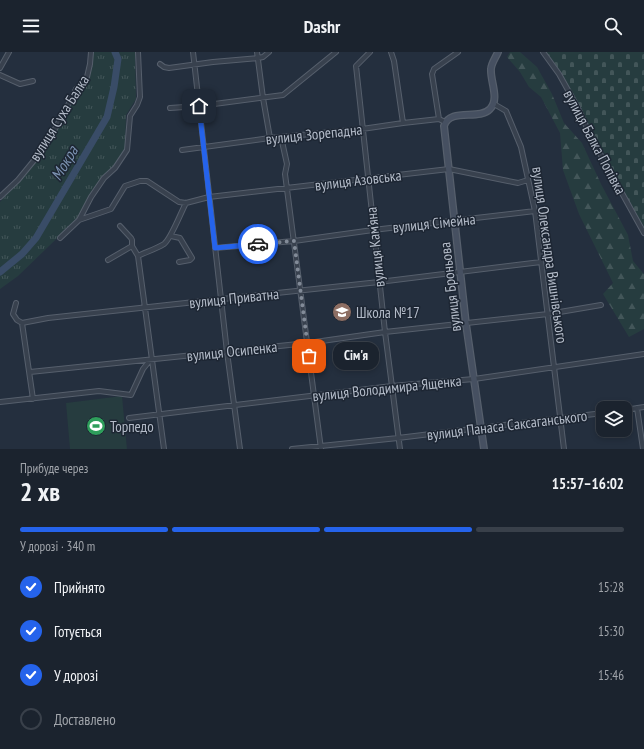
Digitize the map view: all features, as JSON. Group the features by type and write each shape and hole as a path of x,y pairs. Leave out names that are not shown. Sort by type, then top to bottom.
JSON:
{"street":[{"path":"0,68 9,52"},
{"name":"вулиця Суха Балка","path":"0,197 18,180 45,147 76,89 87,77 91,52"},
{"path":"60,238 79,220 91,197 104,178 115,168 127,150 130,116 140,97 138,52"},
{"path":"193,52 227,352 240,449"},
{"path":"257,52 270,138"},
{"path":"160,64 169,68 258,58 263,57 269,52"},
{"path":"170,108 199,106 283,95 336,52"},
{"name":"вулиця Кам’яна","path":"370,52 356,66 373,230 400,449"},
{"path":"390,52 394,61 403,123"},
{"name":"вулиця Броньова","path":"458,52 434,69 432,74 444,126 466,324 484,449"},
{"path":"442,120 483,113 490,110 494,104 495,96 491,68 498,52"},
{"name":"вулиця Балка Попівка","path":"544,52 560,74 592,139 644,233"},
{"path":"0,75 20,84 33,81"},
{"name":"вулиця Олександра Вишнівського","path":"494,104 506,111 521,147 528,180 534,211 548,314 564,449"},
{"name":"вулиця Зорепадна","path":"182,150 270,138 442,120"},
{"path":"281,137 286,164 285,174 302,309 308,343 320,448"},
{"name":"вулиця Азовська","path":"186,203 209,197 449,169 518,183 528,180"},
{"path":"79,220 111,209 126,186 140,181 147,181 179,202 186,203 171,236 164,244 138,256"},
{"name":"вулиця Сімейна","path":"215,248 294,241 534,211"},
{"path":"120,226 131,238 132,246 138,256 158,414 164,449"},
{"path":"171,236 180,238 192,258 190,260 179,262"},
{"path":"108,260 132,246"},
{"name":"вулиця Приватна","path":"22,323 48,318 300,291 541,262"},
{"path":"16,302 13,314 17,320 22,323 33,398"},
{"name":"вулиця Осипенка","path":"30,372 308,343 385,332 548,314 601,305"},
{"name":"вулиця Володимира Ященка","path":"129,418 392,386 474,379 644,354"},
{"path":"0,402 99,391 131,394 143,369 151,359"},
{"path":"632,409 644,407"},
{"path":"637,408 643,449"},
{"name":"вулиця Панаса Саксаганського","path":"292,449 320,448 596,414"}],"green space":[{"path":"93,52 135,52 136,99 126,115 125,149 114,166 103,176 89,197 79,217 18,276 0,289 0,202 34,164 46,147 70,108 78,90 88,79"},
{"path":"510,52 520,52 537,67 552,94 564,123 582,143 601,184 628,235 633,261 644,274 644,329 629,337 603,294 613,283 579,214 563,170 560,133 541,97 529,87 520,72 507,57"},
{"path":"546,52 644,52 644,227 561,72"},
{"name":"Торпедо","path":"122,396 127,449 70,449 66,403"}],"waterway":[{"name":"Мокра","path":"0,272 22,254 36,238 107,117 114,87 118,59 115,52"}],"way so far":[{"path":"258,244 294,241 309,356"}],"place":[{"name":"Школа №17","path":"342,312"},
{"name":"Сім'я","path":"309,356"},
{"name":"Торпедо","path":"96,426"}],"route":[{"path":"199,106 215,248 258,244"}]}
